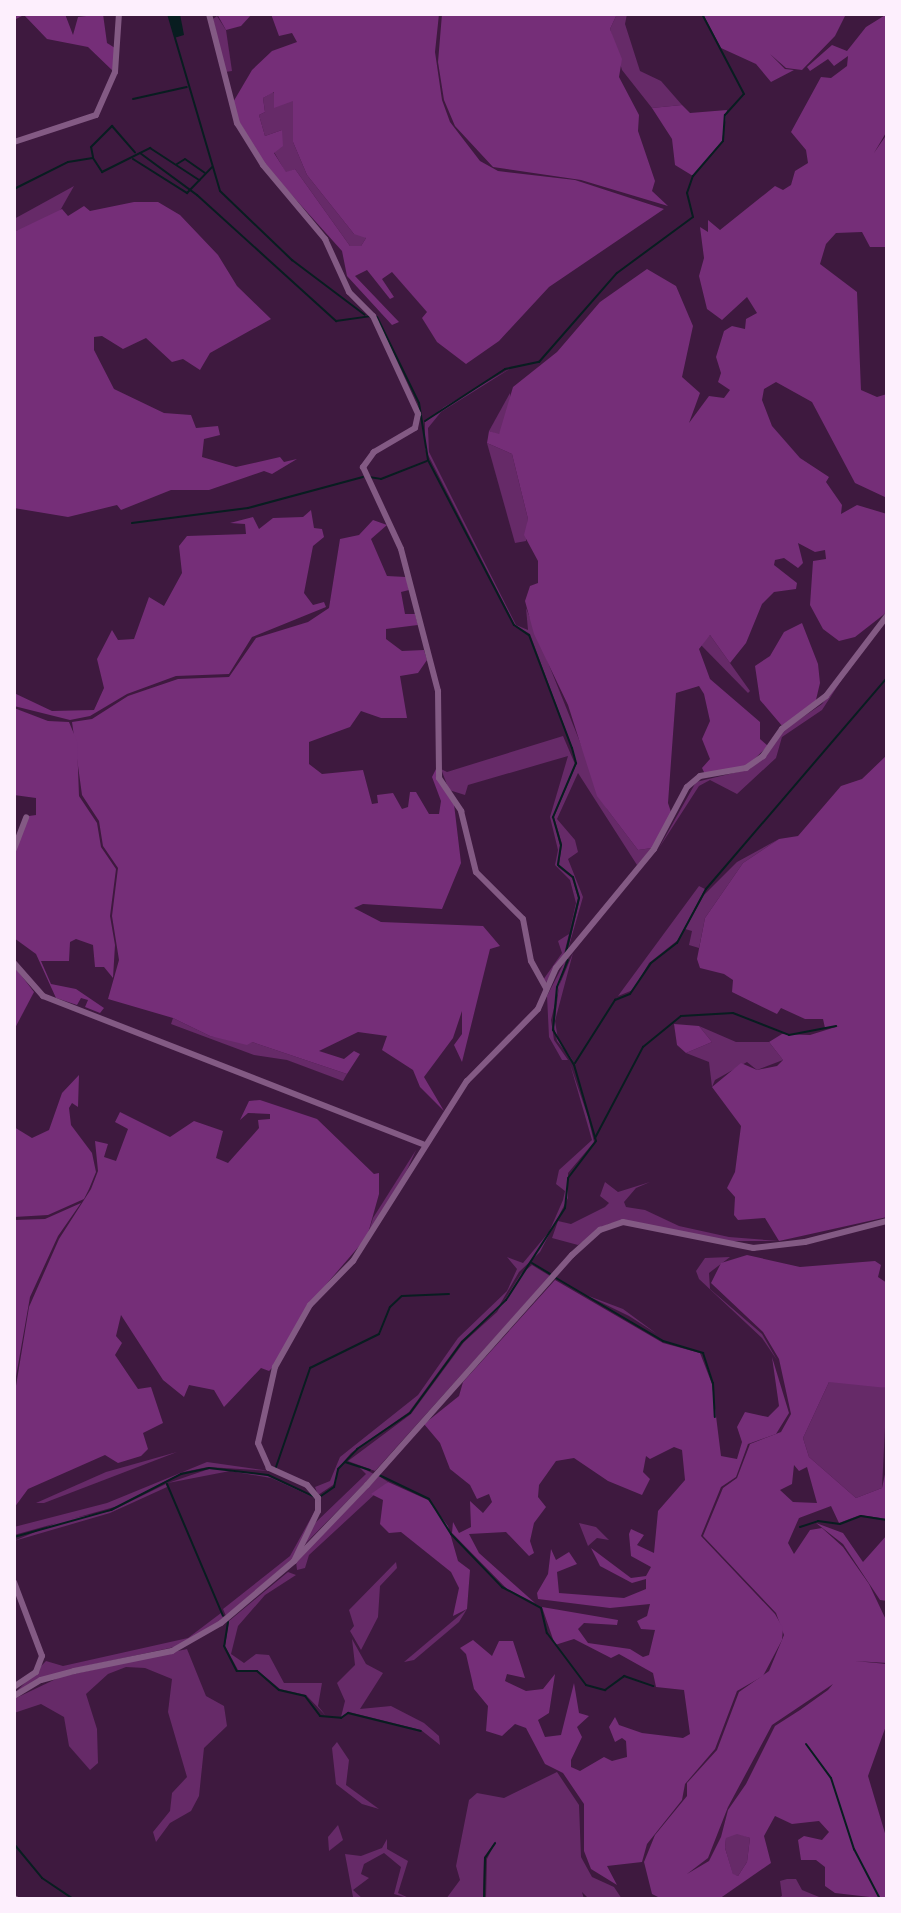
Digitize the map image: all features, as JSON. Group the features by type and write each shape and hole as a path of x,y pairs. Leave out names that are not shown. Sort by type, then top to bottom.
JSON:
{"street":[{"path":"14,142 96,115 115,72 119,14"},
{"path":"209,14 237,123 263,165 325,239 349,292 373,316 418,414 415,428 374,452 363,467 401,549 438,691 439,778 461,811 476,872 523,919 531,961 546,988"},
{"path":"294,1561 319,1504 307,1485 269,1468 259,1452 275,1367 310,1305 361,1250 423,1144 476,1070 538,1009 556,968 662,838 694,779 735,773 763,756 782,729 826,696 887,616"},
{"path":"14,849 26,817"},
{"path":"14,963 38,993 51,999 423,1144"},
{"path":"14,1696 41,1680 195,1642 294,1561 572,1255 600,1230 623,1222 753,1248 805,1242 887,1221"},
{"path":"14,1582 42,1656 36,1672 14,1687"}],"shaded area":[{"path":"14,14 65,14 73,35 78,17 103,14 107,43 115,48 114,72 88,47 47,39 24,15 14,20"},
{"path":"167,14 180,14 184,35 174,38"},
{"path":"217,14 252,14 241,26 226,30"},
{"path":"271,14 439,14 435,52 442,100 450,122 480,161 498,171 575,180 664,209 549,287 499,341 466,364 437,342 422,318 427,312 392,272 382,279 394,297 390,299 367,270 355,276 399,322 392,325 347,276 342,251 263,163 239,121 232,104 252,70 272,51 297,42 292,33 279,36","holes":["274,92 274,108 293,101 293,142 307,175 354,234 366,238 361,246 350,246 295,169 286,172 274,153 283,146 282,130 265,136 259,115 265,112 263,98"]},
{"path":"442,14 617,14 610,29 622,59 619,77 639,115 638,131 655,181 652,191 668,206 581,180 493,167 455,126 444,100 438,62"},
{"path":"617,14 627,14 625,24 640,71 661,81 682,105 652,108 622,70 610,29"},
{"path":"703,14 846,14 835,36 802,70 786,68 770,54 785,69 794,70 771,82 756,64 721,48"},
{"path":"887,14 887,131 874,153 887,134 887,247 870,247 862,232 836,233 826,244 820,264 857,292 861,390 877,397 887,394 887,498 855,483 812,402 776,382 764,389 762,400 772,426 800,458 829,477 826,482 842,505 841,514 857,505 887,514 887,612 855,637 839,641 823,629 810,605 813,561 826,559 825,550 815,552 798,543 803,563 798,568 784,558 775,560 774,565 797,583 796,589 774,592 762,604 746,643 730,663 710,635 699,649 710,679 760,722 760,739 768,746 745,768 705,774 702,768 710,759 702,739 710,721 704,694 699,686 676,693 668,803 672,815 652,848 638,850 597,796 568,705 534,634 525,601 530,586 538,583 538,561 524,535 528,519 512,454 487,443 489,431 499,434 513,387 557,352 600,302 647,269 676,286 693,326 682,377 700,393 689,423 709,396 724,398 730,390 718,382 721,373 716,357 724,331 732,326 745,329 746,319 757,313 747,297 722,320 707,309 699,276 704,258 700,227 708,232 708,220 720,230 775,186 783,190 791,185 795,171 808,163 806,150 791,132 821,77 831,78 847,66 848,56 834,66 828,59 810,71 807,67 832,45 847,51 866,27"},
{"path":"217,16 226,30 232,71 225,72 213,19"},
{"path":"273,92 280,102 293,100 293,142 307,175 354,234 360,232 366,238 361,246 350,246 295,169 286,173 274,152 282,130 265,136 259,115 265,112 263,98"},
{"path":"682,105 690,113 727,110 722,141 693,176 675,165 672,139 652,108"},
{"path":"74,186 57,216 14,232 14,219"},
{"path":"134,202 158,202 180,215 218,255 237,286 271,319 210,353 200,370 183,359 172,362 146,338 123,349 102,336 94,337 94,350 114,389 164,413 191,415 196,428 218,426 220,435 204,439 202,457 236,467 280,457 284,462 297,459 272,474 264,471 209,490 171,490 121,510 117,505 68,517 14,508 14,232 62,209 68,216 84,206 90,211"},
{"path":"511,368 441,412 428,428 429,452 516,625 528,630 526,608 607,809 638,850 652,848 637,865 578,773 557,819 575,840 578,852 568,859 583,897 567,953 580,898 573,877 559,865 562,844 554,817 576,765 572,747 530,634 515,625 425,449 425,422 444,407"},
{"path":"510,393 511,405 499,435 489,431"},
{"path":"487,443 512,454 528,519 526,541 515,543"},
{"path":"311,510 314,528 322,529 324,537 313,546 304,593 313,605 324,602 326,607 252,637 229,674 176,676 127,694 90,716 70,720 14,706 14,693 52,711 94,710 104,688 97,659 112,630 118,640 134,639 149,597 164,606 182,573 179,546 187,536 246,534 245,524 230,523 253,517 259,529 273,518 303,517"},
{"path":"373,520 387,525 371,539 387,576 406,577 409,590 401,592 405,614 415,614 418,625 386,629 386,639 402,651 424,650 427,660 418,673 400,676 407,718 381,718 361,711 350,727 309,742 309,764 322,774 363,770 372,804 378,803 377,795 393,793 402,809 408,807 410,792 416,792 429,814 439,814 441,801 432,777 436,769 454,804 461,863 442,909 363,904 354,908 381,922 483,926 500,946 490,949 462,1062 454,1045 462,1034 462,1011 453,1038 424,1077 444,1111 420,1087 413,1070 382,1050 387,1036 358,1032 319,1051 344,1059 354,1051 360,1054 347,1074 252,1042 247,1045 210,1036 173,1018 108,999 119,960 112,916 118,868 103,846 99,821 82,795 72,722 92,719 128,696 178,679 229,677 256,638 308,622 329,608 340,539 359,535"},
{"path":"802,623 818,664 820,683 815,704 783,727 760,700 755,666 770,656 784,632"},
{"path":"710,635 750,691 748,693 699,643"},
{"path":"848,670 822,710 782,737 776,758 737,794 710,780 699,786 659,848 696,782 750,769 784,730 822,704"},
{"path":"14,708 48,721 69,722 77,741 79,796 97,823 101,847 116,869 110,916 115,945 113,978 104,967 95,967 93,945 76,939 70,942 69,961 41,961 51,984 76,989 104,1008 100,1013 85,1007 88,1000 81,998 77,1005 56,998 36,954 14,938 14,852 29,816 36,815 36,798 14,795"},
{"path":"563,736 575,764 553,816 560,846 558,867 572,878 578,898 569,934 576,903 570,880 555,865 558,850 550,817 568,756 468,785 465,795 449,790 441,769 447,772"},
{"path":"887,755 887,1217 779,1241 765,1218 738,1220 734,1215 735,1197 727,1188 735,1172 741,1126 712,1087 741,1063 757,1070 777,1066 783,1060 769,1042 782,1034 810,1035 839,1026 825,1028 823,1019 805,1019 781,1008 777,1014 732,992 733,980 724,974 700,968 697,959 705,918 743,863 779,839 798,836 841,786 862,779"},
{"path":"779,839 743,863 705,918 699,948 689,945 692,931 685,929 704,895 737,862"},
{"path":"699,886 705,889 678,940 649,963 633,990 618,996"},
{"path":"569,934 564,954 545,984 543,980 562,953 558,941"},
{"path":"573,953 555,1021 558,1039 574,1062 557,1041 554,1027 559,986"},
{"path":"566,959 551,1020 554,1040 568,1060 562,1060 549,1037 547,996"},
{"path":"14,966 34,992 14,1030"},
{"path":"173,1018 210,1036 252,1042 347,1074 343,1081 287,1060 254,1055 171,1024"},
{"path":"674,1024 699,1026 712,1042 686,1053 677,1045"},
{"path":"699,1026 736,1042 769,1042 783,1060 757,1070 747,1062 715,1080 712,1087 709,1062 686,1053 712,1042"},
{"path":"570,1064 594,1142 568,1173 568,1198 540,1252 519,1272 496,1311 461,1341 409,1412 351,1453 337,1470 336,1483 318,1495 315,1487 330,1481 340,1457 418,1395 458,1338 507,1291 517,1269 507,1257 523,1263 549,1232 565,1191 556,1184 559,1170 592,1140"},
{"path":"79,1075 78,1107 72,1103 69,1108 71,1125 92,1153 96,1172 89,1189 84,1199 48,1215 14,1217 14,1127 32,1138 49,1130 62,1093"},
{"path":"260,1100 317,1119 374,1174 379,1173 379,1194 367,1237 317,1295 274,1366 269,1371 261,1368 224,1407 214,1390 189,1385 184,1397 163,1380 121,1315 116,1336 122,1343 115,1355 138,1389 151,1387 163,1423 143,1433 148,1449 141,1456 118,1463 105,1455 28,1489 14,1508 14,1398 29,1307 59,1239 91,1189 98,1171 95,1141 108,1144 104,1157 116,1161 128,1129 115,1122 120,1112 170,1137 194,1121 223,1131 216,1158 228,1163 259,1128 258,1120 270,1119 270,1114 248,1113 240,1120 249,1101"},
{"path":"416,1150 407,1170 367,1237 373,1218"},
{"path":"605,1182 618,1192 650,1182 636,1188 624,1202 626,1207 645,1210 679,1226 729,1237 779,1241 719,1241 625,1221 608,1224 578,1245 552,1238 558,1221 571,1224 609,1203 600,1196"},
{"path":"81,1203 58,1236 30,1297 14,1388 14,1220 45,1219"},
{"path":"747,1255 800,1267 875,1261 881,1265 878,1277 887,1283 887,1388 829,1382 803,1438 809,1457 856,1498 882,1488 887,1465 887,1519 860,1515 839,1523 831,1506 799,1518 788,1543 794,1554 810,1530 822,1528 843,1547 869,1584 887,1622 887,1663 855,1661 887,1664 887,1723 868,1776 887,1840 887,1899 835,1893 825,1886 825,1867 816,1860 801,1860 798,1840 804,1836 822,1840 829,1832 819,1821 792,1824 775,1816 764,1836 771,1863 719,1899 662,1899 652,1894 644,1862 655,1835 687,1796 687,1783 717,1750 739,1692 769,1671 784,1635 776,1613 703,1536 723,1488 737,1478 750,1444 781,1432 791,1414 779,1359 763,1332 711,1283 721,1263","holes":["794,1465 799,1471 807,1467 817,1503 793,1502 780,1490 792,1484","833,1684 775,1726 746,1784 728,1810 721,1837 709,1861 687,1874 708,1858 728,1807 772,1725","737,1834 750,1838 747,1862 738,1876 733,1874 725,1848 726,1838"]},
{"path":"730,1257 709,1273 710,1289 762,1334 777,1360 762,1338 699,1279 696,1271 705,1258"},
{"path":"532,1265 550,1276 375,1471 348,1461 411,1414 464,1342 497,1312 521,1274"},
{"path":"555,1280 663,1343 700,1353 712,1384 721,1456 737,1459 742,1442 737,1427 745,1412 768,1417 779,1406 772,1357 789,1413 776,1434 748,1444 736,1477 721,1487 701,1536 775,1614 783,1628 782,1640 763,1676 737,1691 715,1749 685,1784 682,1800 647,1844 642,1862 607,1866 617,1885 591,1869 584,1851 584,1804 563,1773 545,1764 526,1728 515,1724 502,1736 486,1731 488,1706 474,1689 466,1654 460,1648 473,1640 492,1656 499,1641 513,1641 525,1678 507,1674 505,1681 526,1691 543,1689 555,1674 549,1713 538,1720 545,1737 561,1735 574,1683 579,1713 589,1716 577,1727 582,1737 571,1760 571,1767 580,1771 604,1757 612,1761 627,1757 626,1741 622,1738 615,1742 609,1727 615,1717 619,1725 642,1733 683,1738 690,1734 684,1690 656,1687 653,1673 619,1654 611,1658 574,1639 555,1645 542,1607 618,1620 617,1625 584,1623 578,1629 588,1643 630,1649 643,1657 649,1655 655,1630 641,1629 637,1621 647,1616 650,1604 610,1608 538,1599 537,1593 548,1574 551,1549 556,1560 569,1552 577,1564 557,1572 559,1593 624,1598 646,1589 646,1579 632,1583 600,1566 591,1548 631,1578 646,1576 651,1567 631,1556 629,1534 631,1529 644,1535 637,1545 654,1553 658,1511 685,1480 682,1450 674,1447 650,1459 646,1456 643,1472 650,1479 642,1495 608,1481 574,1458 556,1461 539,1485 538,1497 546,1507 534,1523 530,1541 534,1553 529,1556 506,1532 469,1534 479,1553 535,1603 507,1589 452,1533 453,1522 459,1533 471,1527 470,1501 483,1513 492,1502 489,1494 477,1499 470,1485 450,1469 440,1443 424,1424 459,1396 463,1382"},
{"path":"586,1295 623,1309 657,1334 629,1316"},
{"path":"848,1380 887,1388 882,1488 856,1498 809,1457 803,1438 829,1382"},
{"path":"177,1452 44,1503 36,1503 106,1472"},
{"path":"207,1462 270,1471 208,1467 183,1472 118,1506 14,1535 14,1527 107,1503"},
{"path":"358,1466 374,1474 300,1549 314,1524 366,1474"},
{"path":"209,1469 231,1470 270,1476 317,1499 271,1478 230,1471 168,1483"},
{"path":"379,1476 388,1482 309,1555 305,1568 297,1570 296,1561"},
{"path":"388,1482 428,1500 448,1526 458,1561 470,1570 467,1609 453,1616 459,1588 451,1572 401,1532 389,1533 380,1524 383,1500 371,1494"},
{"path":"166,1484 167,1487 110,1513 14,1541 63,1520 111,1511"},
{"path":"317,1507 293,1558 226,1616 223,1609 290,1556"},
{"path":"579,1523 596,1527 609,1540 597,1538 588,1546"},
{"path":"816,1523 843,1533 863,1562 887,1535 887,1601 880,1600 843,1544"},
{"path":"396,1562 397,1568 380,1586 378,1617 361,1650 350,1631 354,1626 349,1610"},
{"path":"288,1572 296,1575 265,1595 238,1626 231,1654 244,1663 256,1654 269,1655 284,1683 322,1683 318,1706 326,1716 306,1695 280,1689 257,1670 238,1670 225,1646 229,1621"},
{"path":"467,1609 459,1622 414,1660 404,1662"},
{"path":"221,1613 224,1618 184,1645 72,1669 14,1694 46,1661 63,1666 188,1638"},
{"path":"352,1639 366,1664 383,1673 360,1709 391,1706 424,1723 439,1736 440,1745 421,1730 349,1712 341,1717 345,1701 337,1683 355,1665"},
{"path":"187,1649 206,1696 224,1706 227,1726 204,1748 199,1796 191,1811 170,1823 156,1842 153,1832 170,1811 172,1793 187,1777 168,1712 172,1679 145,1668 126,1667 108,1674 86,1694 97,1729 98,1763 90,1770 69,1746 64,1717 41,1704 14,1713 14,1699 60,1677"},
{"path":"337,1742 349,1760 346,1785 379,1809 362,1804 336,1784 332,1748"},
{"path":"557,1772 579,1805 581,1857 592,1877 614,1887 622,1899 589,1899 582,1892 584,1899 486,1899 487,1859 496,1841 484,1857 483,1899 446,1899 460,1880 456,1866 469,1800 477,1793 504,1798"},
{"path":"338,1825 343,1840 329,1851 328,1837"},
{"path":"737,1833 750,1838 747,1862 738,1876 733,1875 725,1848 726,1837"},
{"path":"387,1839 387,1849 408,1861 398,1893 411,1899 394,1894 401,1867 384,1853 364,1864 361,1874 369,1878 353,1890 363,1899 353,1897 345,1854 361,1856 382,1848"},
{"path":"796,1879 802,1890 824,1899 776,1899 782,1896 780,1881"}],"waterway":[{"path":"425,421 505,369 539,362 617,273 693,217 687,193 693,176 723,141 725,115 744,94 702,14"},
{"path":"175,38 220,191 292,260 365,315"},
{"path":"133,99 187,87"},
{"path":"93,157 91,147 112,126 135,152"},
{"path":"14,189 68,162 93,158 102,172 150,148 199,180"},
{"path":"140,153 197,195 336,321 371,316"},
{"path":"133,159 187,193 212,167"},
{"path":"177,164 185,159 205,173"},
{"path":"377,317 419,403 428,460 514,625 529,635 572,748 576,763 553,817 561,845 558,865 573,877 579,898 566,952"},
{"path":"369,477 381,479 427,461"},
{"path":"132,523 248,508 363,477"},
{"path":"575,1063 615,1000 630,994 651,963 677,943 706,889 887,678"},
{"path":"321,1496 334,1487 338,1469 357,1449 410,1413 462,1342 506,1300 565,1208 568,1178 596,1141 574,1065 553,1030 557,987 568,960"},
{"path":"595,1138 643,1047 681,1016 733,1013 789,1035 836,1026"},
{"path":"532,1263 550,1274"},
{"path":"556,1278 663,1341 703,1353 713,1383 715,1417"},
{"path":"276,1467 310,1368 379,1334 390,1307 402,1296 449,1294"},
{"path":"345,1462 370,1470"},
{"path":"14,1537 111,1510 181,1474 209,1468 268,1475 315,1497"},
{"path":"379,1475 429,1499 451,1534 502,1587 541,1608 547,1633 586,1685 605,1690 624,1676 653,1686"},
{"path":"167,1484 223,1616"},
{"path":"800,1527 818,1521 840,1524 861,1516 887,1520"},
{"path":"228,1622 224,1646 237,1671 257,1671 279,1690 305,1696 320,1716 341,1718 348,1713 421,1731"},
{"path":"806,1744 831,1778 854,1849 880,1899"},
{"path":"484,1899 485,1858 495,1843"},
{"path":"14,1844 42,1878 73,1899"}]}
